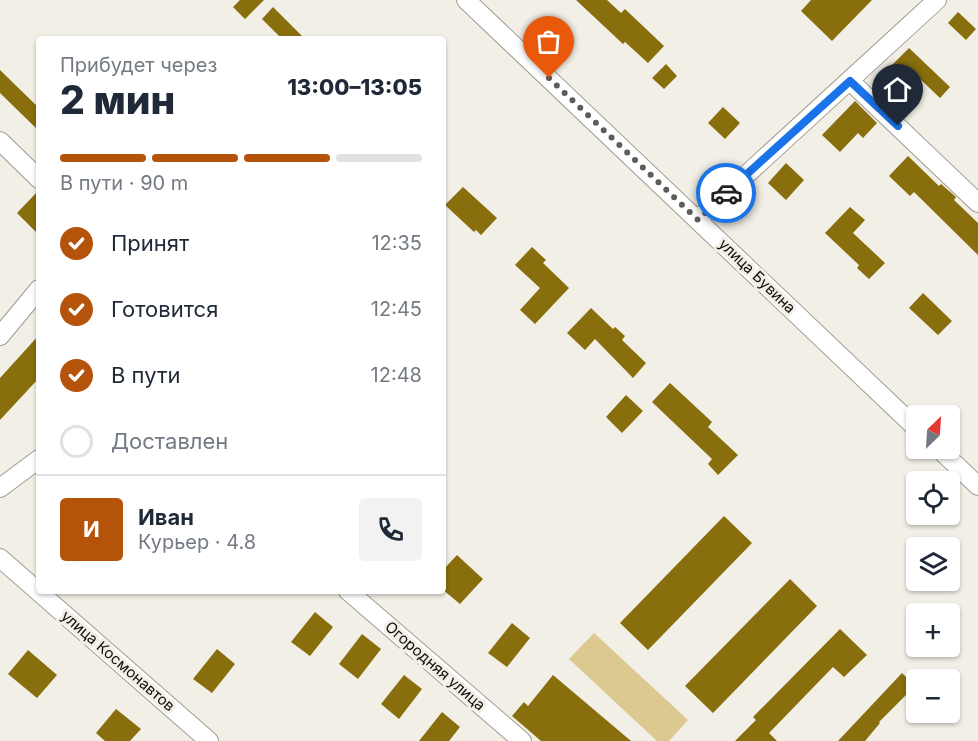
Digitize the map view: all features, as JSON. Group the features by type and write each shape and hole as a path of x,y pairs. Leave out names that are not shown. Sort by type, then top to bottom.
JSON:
{"street":[{"name":"улица Бувина","path":"466,0 906,418"},
{"path":"698,220 937,0"},
{"path":"850,81 978,203"},
{"path":"0,141 36,176"},
{"path":"0,336 36,293"},
{"path":"950,459 978,486"},
{"path":"0,488 36,461"},
{"name":"улица Космонавтов","path":"0,558 36,590"},
{"name":"улица Космонавтов","path":"41,594 209,741"},
{"name":"Огородняя улица","path":"351,594 522,741"}],"shaded area":[{"path":"594,633 688,720 669,741 657,741 569,659"}],"building":[{"path":"240,0 264,0 245,19 233,7"},
{"path":"576,0 607,0 621,13 625,9 664,46 648,63 625,42 623,44"},
{"path":"811,0 872,0 832,41 801,11"},
{"path":"273,7 302,36 279,36 262,19"},
{"path":"958,12 976,29 966,40 948,23"},
{"path":"909,48 950,87 940,98 918,77 903,93 883,74"},
{"path":"666,64 677,76 664,89 652,78"},
{"path":"0,70 36,105 36,128 0,93"},
{"path":"855,101 877,123 863,138 858,133 840,152 822,135"},
{"path":"723,107 740,123 725,139 708,123"},
{"path":"908,156 939,186 941,184 956,197 954,200 978,223 978,255 914,192 910,196 889,176"},
{"path":"786,163 804,180 786,200 768,183"},
{"path":"463,187 497,218 481,235 476,230 474,232 446,204"},
{"path":"36,193 36,232 17,213"},
{"path":"850,207 865,220 853,233 885,263 869,279 857,268 859,265 825,233"},
{"path":"532,247 546,260 543,263 569,288 535,324 520,310 540,288 515,265"},
{"path":"923,293 952,321 938,335 909,308"},
{"path":"591,308 613,329 615,327 625,336 622,340 646,363 633,378 595,339 585,350 567,333"},
{"path":"36,338 36,381 0,420 0,378"},
{"path":"670,383 712,422 708,427 738,455 718,475 708,464 712,459 652,402"},
{"path":"626,395 643,411 622,433 606,417"},
{"path":"724,516 752,543 648,650 620,623"},
{"path":"457,555 483,579 460,604 446,592 446,567"},
{"path":"790,579 817,606 713,713 685,686"},
{"path":"315,612 333,627 310,656 291,642"},
{"path":"512,623 530,638 507,667 488,653"},
{"path":"840,629 867,655 844,677 833,667 769,733 777,741 735,741 756,720 753,717"},
{"path":"362,634 381,649 358,679 339,664"},
{"path":"217,649 235,664 212,693 193,679"},
{"path":"28,650 57,675 37,698 8,674"},
{"path":"902,673 906,677 906,695 879,722 865,741 838,741"},
{"path":"404,675 422,689 399,719 381,704"},
{"path":"553,675 631,741 541,741 512,716 524,702 528,706"},
{"path":"116,709 141,729 130,741 105,741 96,733"},
{"path":"442,712 460,727 449,741 419,741"}],"way so far":[{"path":"549,78 698,220 726,193"}],"route":[{"path":"726,193 850,81 898,126"}]}
